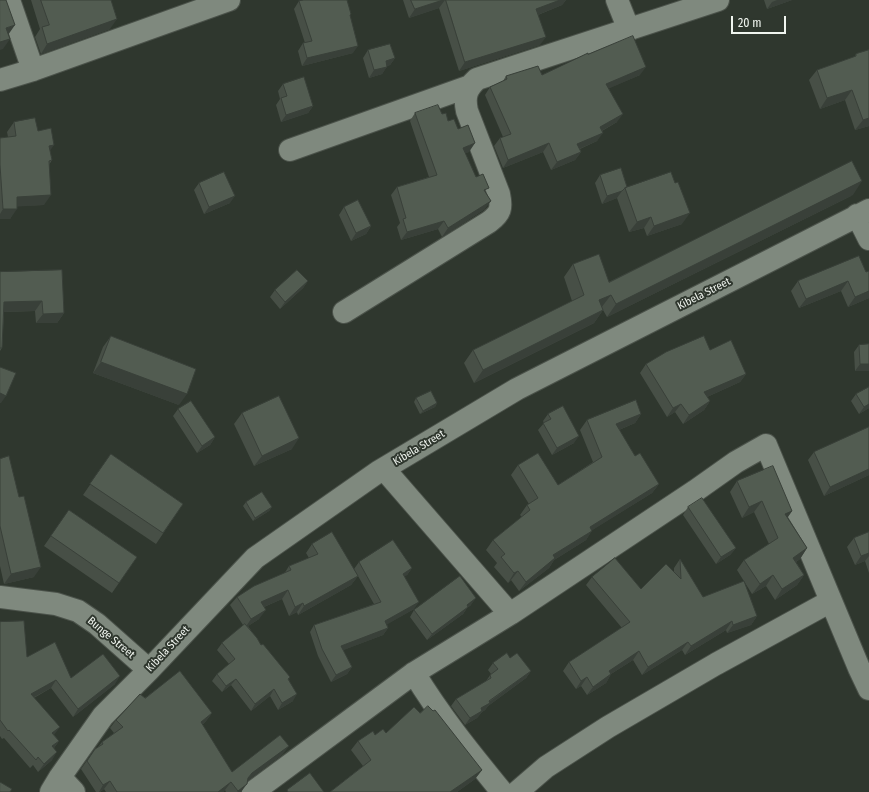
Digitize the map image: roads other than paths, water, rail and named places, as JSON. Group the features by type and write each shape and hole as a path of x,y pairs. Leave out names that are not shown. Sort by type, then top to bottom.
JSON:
{"street":[{"path":"9,0 33,70"},
{"path":"0,80 33,70 230,0"},
{"path":"617,0 629,30"},
{"path":"344,312 497,216 501,204 466,107 466,93 477,79 718,0"},
{"path":"290,150 470,86"},
{"path":"863,212 869,239"},
{"name":"Kibela Street","path":"61,787 103,716 149,670 255,558 384,469 517,389 863,212"},
{"path":"253,792 414,673 510,614 736,462 766,445 858,668 869,689"},
{"path":"384,469 510,614"},
{"name":"Bunge Street","path":"0,597 56,604 78,611 97,624 149,670"},
{"path":"517,792 546,767 608,727 716,664 831,601"},
{"path":"414,673 450,727 502,792"}]}
